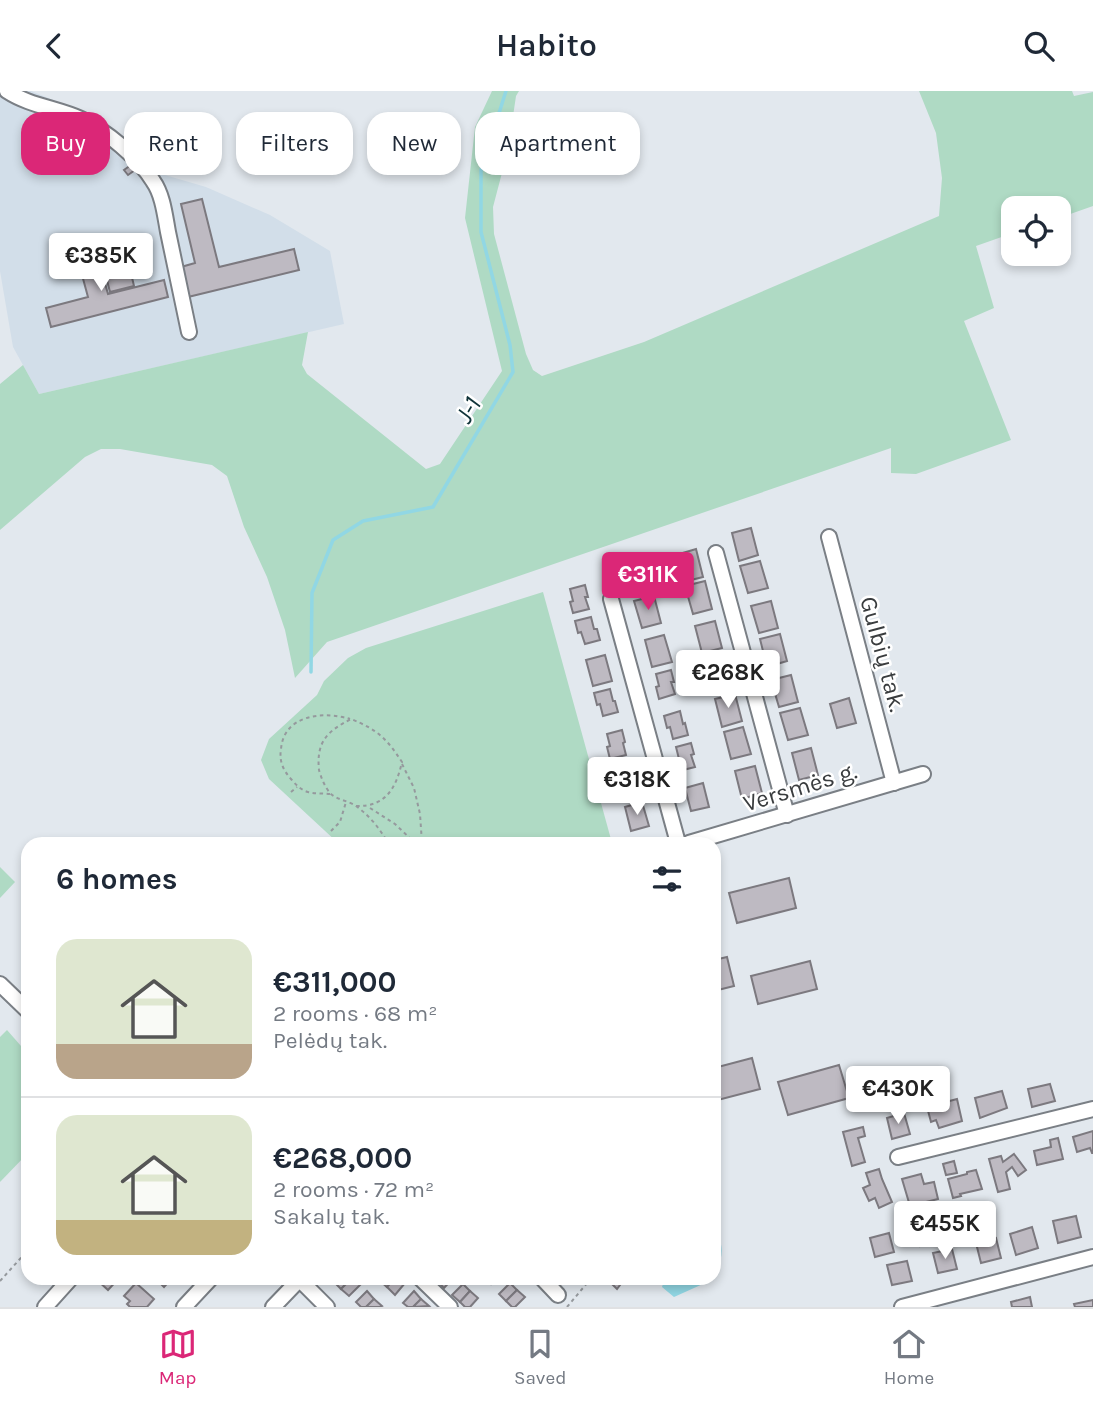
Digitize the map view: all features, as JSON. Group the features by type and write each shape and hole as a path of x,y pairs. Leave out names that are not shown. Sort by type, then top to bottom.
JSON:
{"street":[{"path":"7,91 33,105 81,119 106,133 153,181 158,190 189,332"},
{"name":"Gulbių tak.","path":"829,537 894,783"},
{"path":"716,554 787,815"},
{"path":"611,599 676,837"},
{"name":"Versmės g.","path":"711,837 923,774"},
{"path":"0,984 21,1004"},
{"path":"898,1157 1093,1109"},
{"path":"902,1307 1093,1257"},
{"path":"45,1307 65,1285"},
{"path":"184,1307 205,1285"},
{"path":"274,1307 293,1285"},
{"path":"304,1285 327,1307"},
{"path":"427,1285 450,1307"},
{"path":"549,1285 558,1295"}],"path":[{"path":"384,837 378,826 356,806 331,794 309,792 297,787 286,774 280,759 281,740 301,720 336,714 379,732 402,762 414,788 422,837"},
{"path":"331,794 320,777 318,756 323,740 335,728 351,719"},
{"path":"368,807 386,798 397,782 402,762"},
{"path":"291,792 297,787"},
{"path":"331,831 340,822 346,801"},
{"path":"356,806 368,807 395,824 409,837"},
{"path":"0,1281 21,1258"},
{"path":"567,1307 585,1285"}],"shaded area":[{"path":"0,91 31,91 83,112 21,112 21,175 110,175 110,129 124,142 124,175 165,175 206,187 270,215 330,251 344,324 39,394 13,347 0,271"}],"green space":[{"path":"492,91 519,91 514,112 482,112"},
{"path":"919,91 1072,91 1074,96 1093,92 1093,206 1071,214 1071,196 1001,196 1001,237 976,246 994,308 964,321 1011,440 916,474 891,473 891,448 327,642 295,678 285,630 267,577 244,527 227,476 212,465 120,449 101,449 85,457 0,530 0,384 23,365 39,394 308,332 302,365 307,374 426,469 440,464 502,371 465,218 475,127 475,175 501,175 493,207 494,234 526,354 533,370 542,376 644,342 939,216 942,178 936,133"},
{"path":"543,592 610,837 332,837 269,779 261,760 269,739 317,695 324,681 348,658 366,648"},
{"path":"0,867 15,882 0,898"},
{"path":"7,1030 21,1046 21,1160 0,1182 0,1037"}],"water":[{"path":"663,1285 701,1285 674,1297"}],"building":[{"path":"202,199 219,267 294,249 299,270 188,297 181,267 195,263 181,204"},
{"path":"122,235 134,286 110,292 97,241"},
{"path":"94,244 108,294 164,280 168,297 51,327 46,308 88,297 75,249"},
{"path":"751,528 758,555 739,561 732,533"},
{"path":"696,549 703,577 683,582 676,555"},
{"path":"760,561 768,588 748,593 740,566"},
{"path":"645,563 653,590 633,595 626,568"},
{"path":"705,581 712,609 693,614 685,586"},
{"path":"585,585 589,609 573,613 570,589"},
{"path":"654,596 661,623 642,628 634,601"},
{"path":"771,601 778,628 759,633 751,606"},
{"path":"591,617 600,640 585,644 575,621"},
{"path":"715,621 722,648 702,653 695,626"},
{"path":"780,634 787,661 767,667 760,639"},
{"path":"664,635 672,662 652,667 645,640"},
{"path":"724,654 731,681 711,687 704,659"},
{"path":"605,655 612,681 593,686 586,660"},
{"path":"671,670 675,694 659,699 656,674"},
{"path":"791,675 798,702 779,707 771,680"},
{"path":"610,689 618,712 603,716 594,693"},
{"path":"735,694 742,721 722,727 715,699"},
{"path":"849,698 856,723 837,728 830,704"},
{"path":"800,708 808,735 788,740 780,713"},
{"path":"680,711 688,735 673,739 664,716"},
{"path":"743,727 751,754 731,759 724,732"},
{"path":"622,730 626,755 610,759 607,734"},
{"path":"691,743 695,767 679,771 676,747"},
{"path":"811,748 818,775 799,780 792,753"},
{"path":"632,762 638,785 621,790 614,766"},
{"path":"755,766 762,793 742,799 735,771"},
{"path":"703,783 709,807 691,811 685,788"},
{"path":"642,802 649,826 631,831 625,807"},
{"path":"789,878 796,908 737,923 729,893"},
{"path":"727,957 734,986 721,989 721,958"},
{"path":"810,961 817,989 758,1004 751,976"},
{"path":"752,1058 760,1089 721,1099 721,1066"},
{"path":"839,1065 849,1098 788,1115 778,1082"},
{"path":"1050,1084 1055,1101 1032,1107 1028,1089"},
{"path":"1002,1091 1007,1108 980,1118 975,1098"},
{"path":"957,1099 962,1121 939,1128 936,1120 931,1122 927,1107"},
{"path":"904,1113 910,1134 892,1139 887,1118"},
{"path":"863,1127 865,1136 858,1138 865,1162 852,1166 843,1132"},
{"path":"1093,1131 1093,1153 1090,1148 1077,1152 1073,1137"},
{"path":"1058,1138 1063,1159 1037,1165 1034,1151 1051,1147 1050,1140"},
{"path":"1014,1154 1026,1170 1018,1176 1012,1167 1006,1172 1010,1189 998,1192 989,1159 1001,1156 1003,1162"},
{"path":"954,1161 957,1173 946,1175 943,1164"},
{"path":"879,1169 892,1202 879,1208 875,1198 869,1201 863,1188 870,1185 866,1173"},
{"path":"976,1170 982,1189 953,1198 948,1179"},
{"path":"921,1174 924,1184 934,1182 938,1199 910,1206 902,1179"},
{"path":"982,1208 987,1228 968,1232 963,1212"},
{"path":"1076,1216 1081,1237 1058,1243 1053,1221"},
{"path":"935,1221 940,1241 920,1246 915,1226"},
{"path":"1032,1227 1038,1248 1016,1255 1010,1234"},
{"path":"889,1233 894,1252 875,1257 870,1238"},
{"path":"996,1238 1001,1258 981,1263 976,1243"},
{"path":"952,1249 957,1269 938,1273 933,1253"},
{"path":"907,1261 912,1281 892,1285 887,1265"},
{"path":"134,1285 138,1285 154,1299 147,1307 130,1307 127,1304 130,1301 124,1296"},
{"path":"345,1285 360,1285 349,1296 341,1289"},
{"path":"389,1285 403,1285 395,1295 387,1287"},
{"path":"462,1285 470,1291 460,1302 452,1295"},
{"path":"508,1285 517,1290 506,1301 499,1294"},
{"path":"517,1290 525,1297 512,1307 506,1301"},
{"path":"367,1291 374,1299 366,1307 361,1307 356,1302"},
{"path":"414,1291 421,1299 413,1307 408,1307 403,1303"},
{"path":"470,1291 478,1298 470,1307 465,1307 460,1302"},
{"path":"1030,1297 1032,1307 1012,1307 1011,1302"},
{"path":"374,1299 382,1306 366,1307"},
{"path":"421,1299 429,1306 413,1307"},
{"path":"1093,1300 1093,1307 1075,1307 1074,1304"}],"waterway":[{"name":"J-1","path":"311,672 312,593 333,540 363,521 433,507 513,372 510,345 481,232 481,170 506,91"}]}
